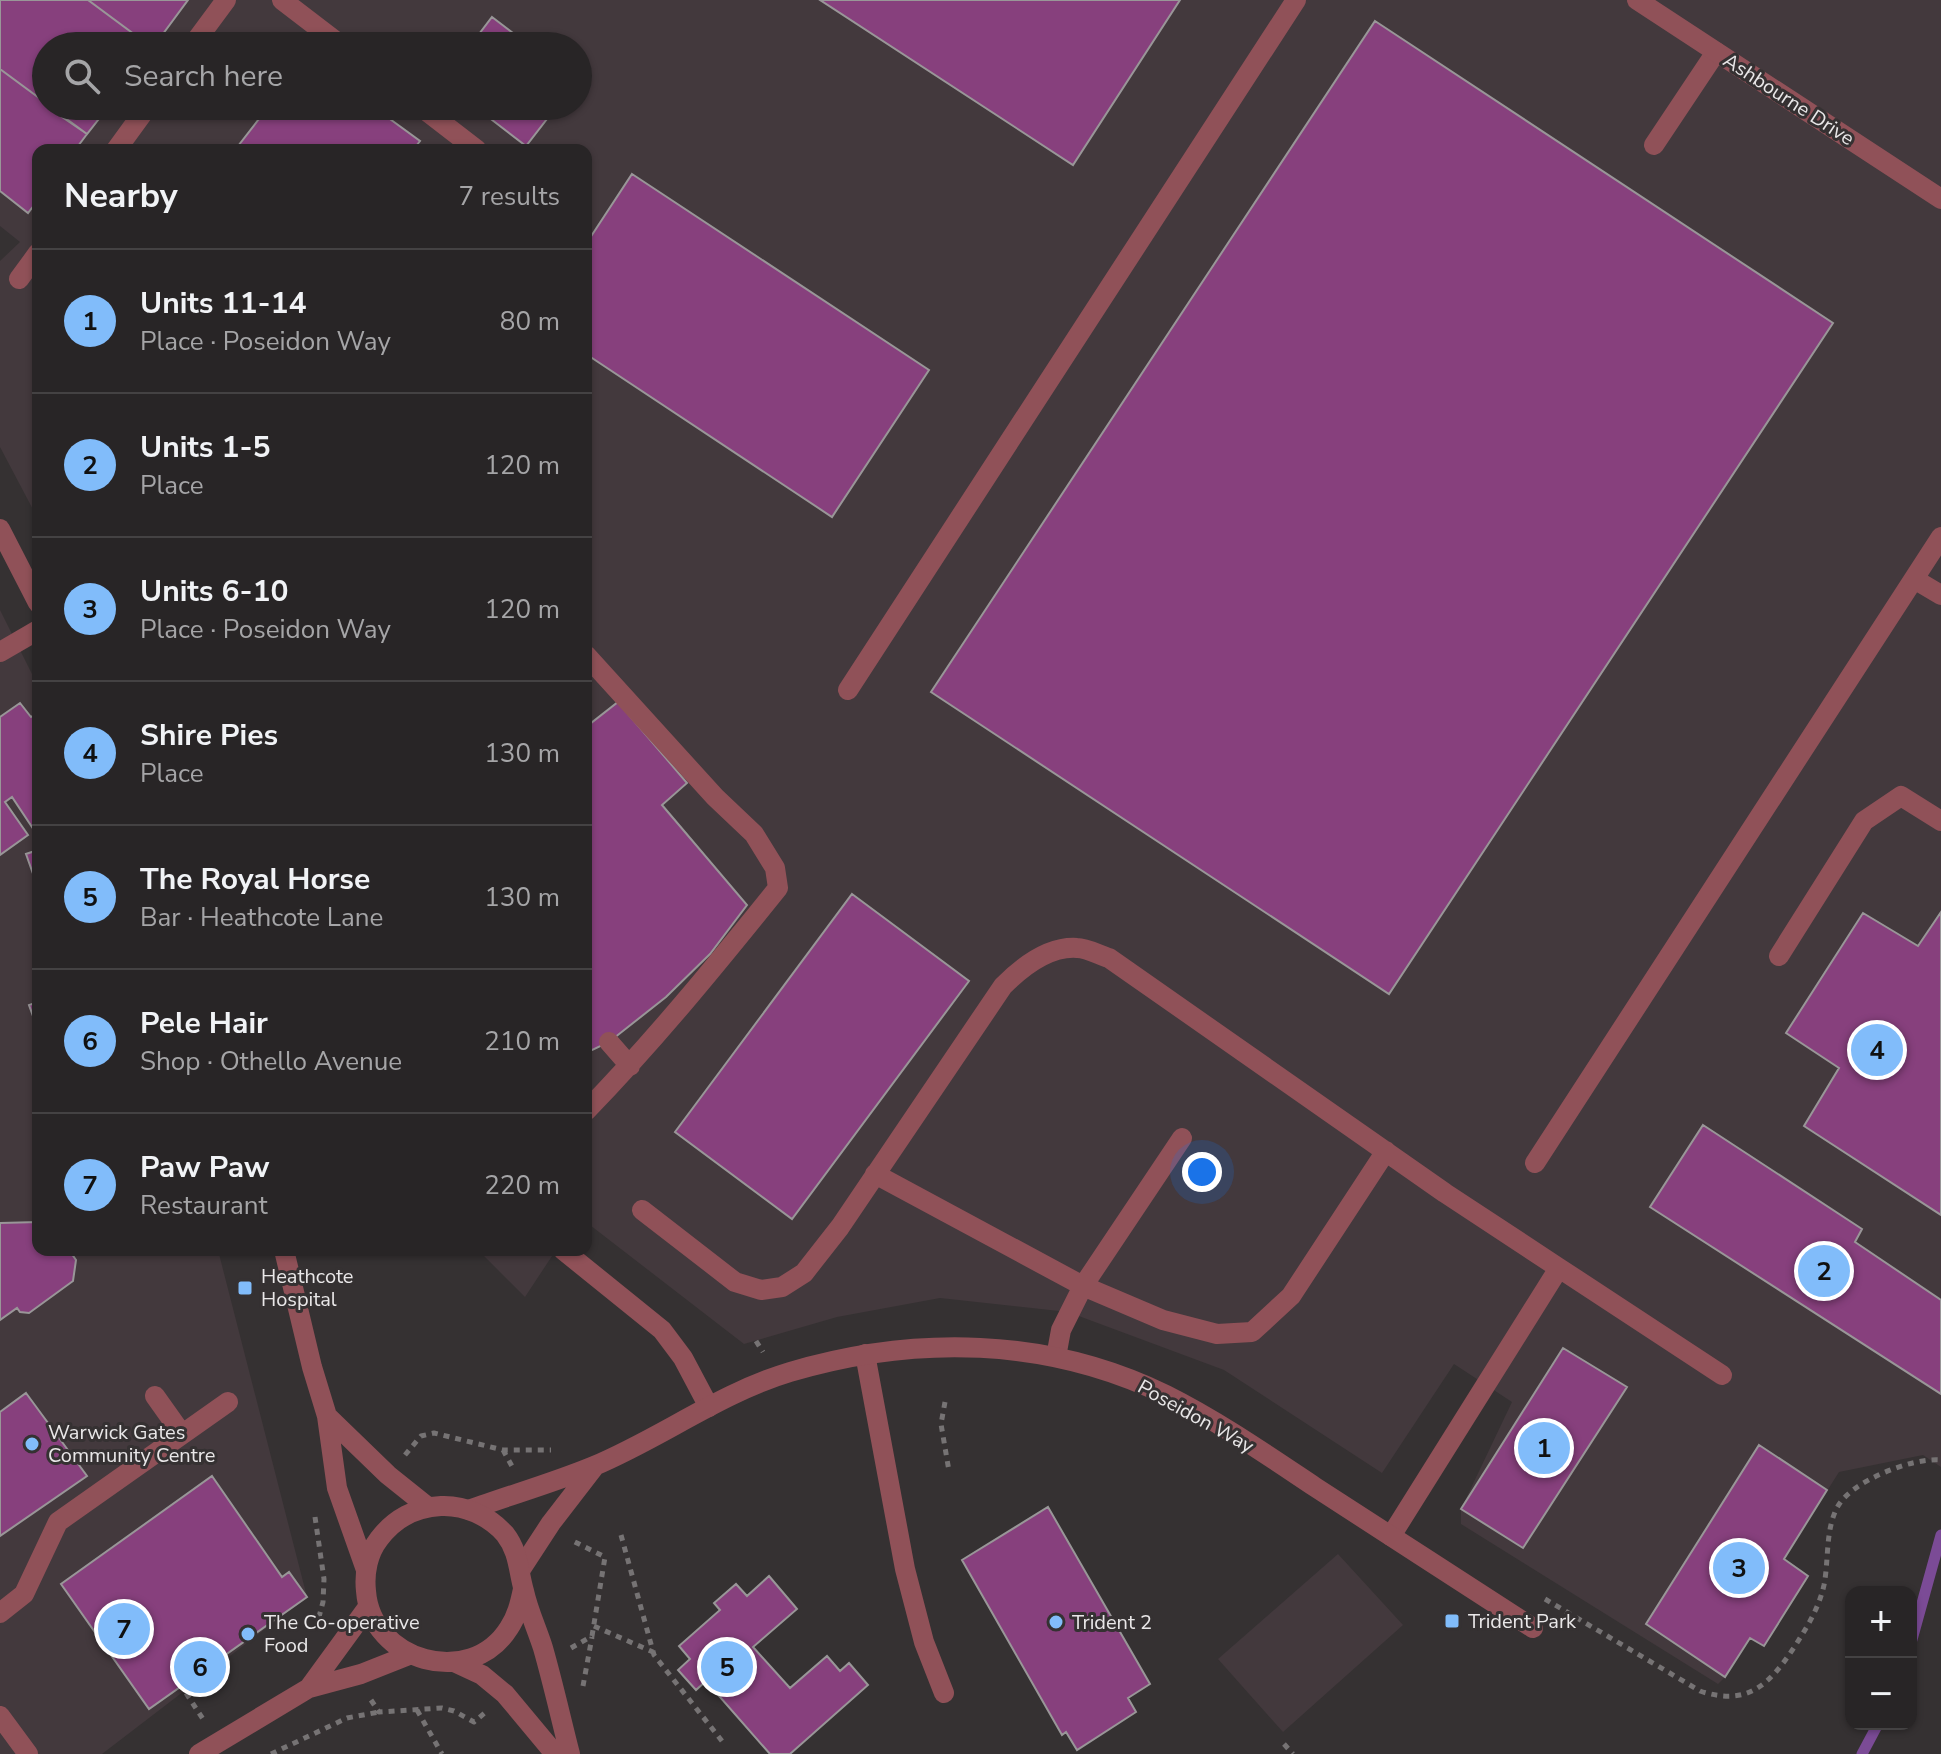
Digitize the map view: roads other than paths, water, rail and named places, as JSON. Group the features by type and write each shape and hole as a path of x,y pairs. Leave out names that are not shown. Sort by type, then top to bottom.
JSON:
{"street":[{"path":"202,32 226,0"},
{"path":"282,0 324,32"},
{"path":"848,690 1296,0"},
{"name":"Ashbourne Drive","path":"1637,0 1941,199"},
{"path":"1654,145 1716,52"},
{"path":"120,144 138,120"},
{"path":"438,120 469,144"},
{"path":"19,279 32,261"},
{"path":"0,529 32,591"},
{"path":"1535,1163 1941,537"},
{"path":"1914,579 1941,595"},
{"path":"0,652 32,633"},
{"path":"592,662 715,797 754,834 775,868 778,888 691,997 592,1105"},
{"path":"1779,956 1864,821 1901,796 1941,821"},
{"path":"642,1210 735,1282 761,1290 782,1287 804,1273 1003,986 1021,968 1044,954 1077,948 1109,958 1386,1151 1722,1375"},
{"path":"609,1042 630,1066"},
{"path":"1056,1357 1061,1330 1083,1286 1182,1138"},
{"path":"875,1174 1083,1286 1163,1320 1217,1334 1252,1332 1291,1296 1386,1151"},
{"path":"285,1256 327,1416 337,1488 366,1570"},
{"path":"570,1256 662,1330 683,1358 709,1407"},
{"path":"1391,1536 1559,1268"},
{"name":"Poseidon Way","path":"469,1510 595,1466 743,1390 788,1373 895,1349 952,1346 1027,1352 1101,1369 1179,1402 1533,1628"},
{"path":"865,1354 905,1569 924,1642 944,1693"},
{"path":"155,1396 182,1434"},
{"path":"0,1613 24,1594 58,1522 228,1402"},
{"path":"327,1416 388,1475 428,1507"},
{"name":"Poseidon Way","path":"522,1579 551,1523 595,1466"},
{"path":"522,1579 518,1612 508,1631 496,1644 480,1654 454,1662 437,1663 409,1655 392,1644 378,1628 368,1607 365,1582 366,1570 378,1540 395,1522 428,1507 452,1505 494,1523 516,1553 570,1754"},
{"path":"309,1688 368,1607"},
{"path":"199,1754 309,1688 361,1674 409,1655"},
{"path":"454,1662 482,1675 505,1694 555,1754"},
{"path":"0,1716 28,1754"}],"waterway":[{"path":"1917,1621 1941,1535"},
{"path":"1862,1754 1875,1730"}],"place":[{"name":"Shire Pies","path":"1877,1050"},
{"name":"Units 1-5","path":"1824,1271"},
{"name":"Heathcote Hospital","path":"245,1288"},
{"name":"Warwick Gates Community Centre","path":"32,1444"},
{"name":"Units 11-14","path":"1544,1448"},
{"name":"Units 6-10","path":"1739,1568"},
{"name":"Trident Park","path":"1452,1621"},
{"name":"Trident 2","path":"1056,1622"},
{"name":"Paw Paw","path":"124,1629"},
{"name":"The Co-operative Food","path":"248,1634"},
{"name":"Pele Hair","path":"200,1667"},
{"name":"The Royal Horse","path":"727,1667"}]}
